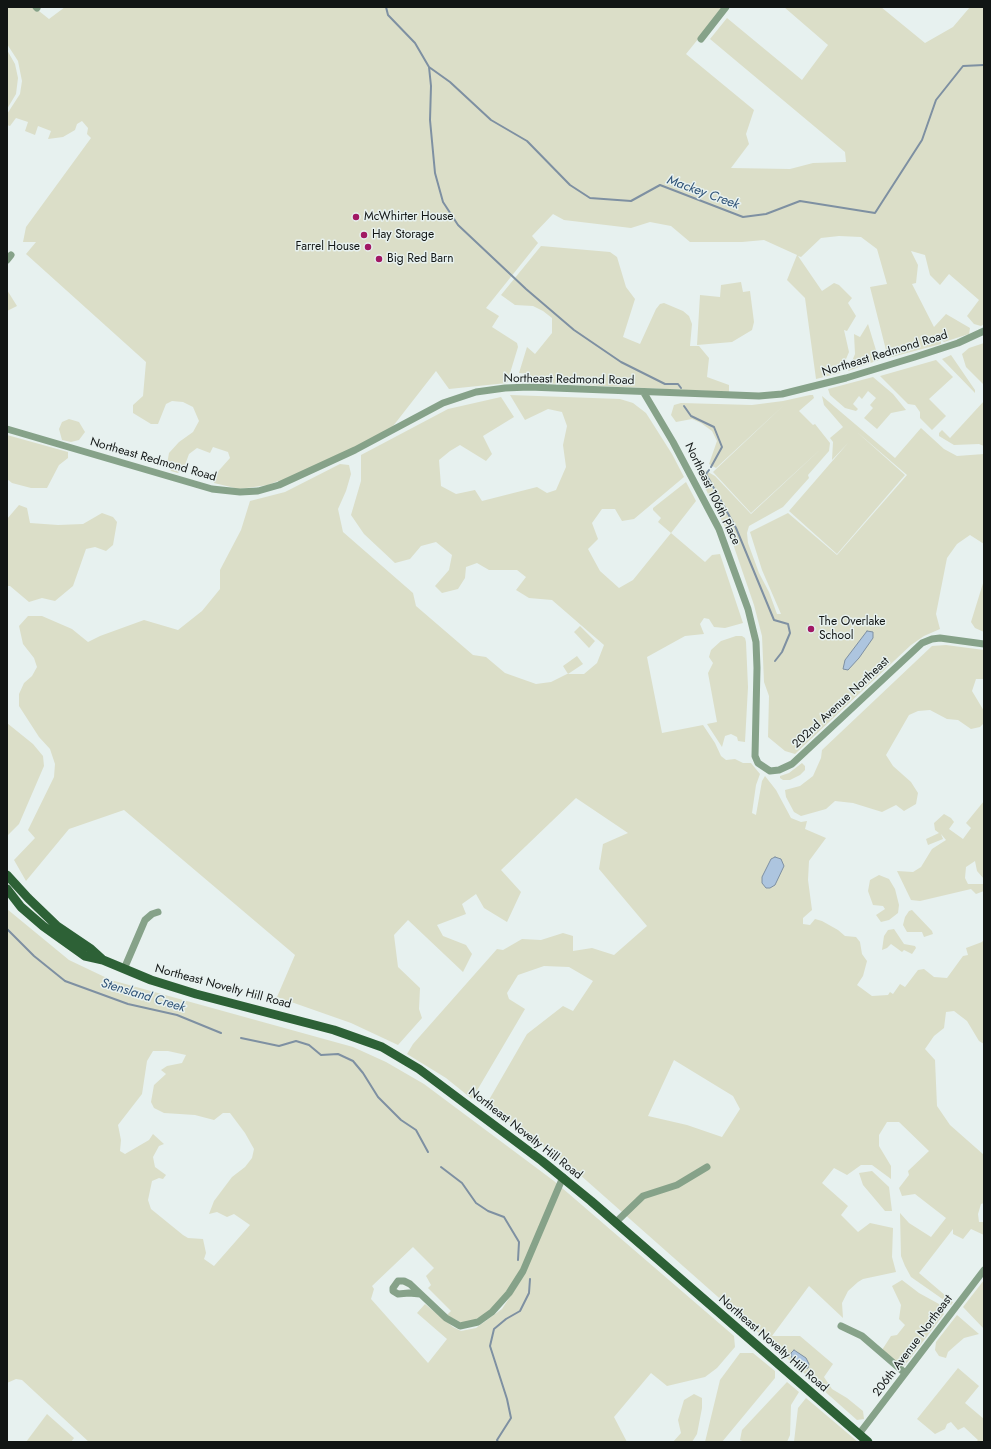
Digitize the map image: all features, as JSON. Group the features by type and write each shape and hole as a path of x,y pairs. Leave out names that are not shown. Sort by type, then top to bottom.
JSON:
{"main road":[{"name":"Northeast Novelty Hill Road","path":"7,875 57,926 91,949 103,960"},
{"name":"Northeast Novelty Hill Road","path":"9,893 32,917 59,939 85,956 103,960 151,980 196,994 334,1030 382,1047 418,1068 563,1177 868,1442"}],"street":[{"path":"701,39 726,7"},
{"name":"Northeast Redmond Road","path":"7,429 212,489 240,492 258,491 278,485 355,450 432,408 476,392 505,388 529,387 759,396 782,394 811,388 901,361 958,343 984,332"},
{"name":"Northeast 106th Place","path":"644,392 708,507 724,542 743,595 756,642 757,668 755,756 758,763 770,771"},
{"name":"202nd Avenue Northeast","path":"770,771 779,770 792,764 922,643 940,638 984,644"},
{"path":"124,969 145,920 152,914 158,912"},
{"path":"616,1222 643,1196 677,1185 707,1167"},
{"path":"420,1294 446,1318 460,1326 478,1322 492,1312 506,1297 523,1271 563,1177"},
{"name":"206th Avenue Northeast","path":"859,1434 984,1270"},
{"path":"841,1326 862,1336 905,1373"}],"green space":[{"path":"7,7 34,7 49,19 65,7 724,7 686,54 754,110 746,134 749,144 731,168 790,169 813,163 846,162 845,152 710,39 727,18 802,80 828,45 784,7 881,7 925,43 953,27 970,7 984,7 984,324 981,326 974,324 967,316 979,300 949,274 940,285 930,275 925,255 911,251 918,265 916,283 912,284 934,327 946,314 970,328 969,334 944,342 941,340 941,344 888,358 870,287 887,284 877,249 861,237 839,236 821,238 801,257 798,256 822,291 834,283 839,285 852,298 848,303 856,316 847,331 844,330 849,352 840,373 816,379 805,298 787,280 797,255 764,240 742,242 690,242 671,226 650,222 631,228 564,220 553,214 532,236 538,243 486,308 499,316 492,327 517,343 518,347 507,383 449,389 436,371 390,430 280,483 278,481 268,485 239,489 214,483 214,476 230,458 228,452 213,447 210,453 197,448 189,454 185,465 178,473 171,471 167,464 169,453 179,442 193,432 199,421 193,407 183,402 172,401 166,404 158,424 151,424 133,413 133,405 143,396 146,362 26,254 36,242 23,242 26,227 91,138 87,134 88,128 82,121 77,124 75,130 63,137 48,139 51,131 38,126 35,135 25,131 28,122 16,118 10,126 7,125 7,114 20,94 22,81 18,61 7,44"},
{"path":"7,50 15,64 18,78 16,94 7,109"},
{"path":"541,246 610,252 617,257 626,287 635,299 623,337 640,344 656,309 660,304 664,303 683,311 689,316 692,324 690,346 699,346 709,358 707,377 729,385 729,392 540,383 529,374 519,373 527,347 535,354 552,333 552,318 533,306 515,305 501,295"},
{"path":"741,282 743,292 750,291 754,322 752,330 732,342 697,345 700,295 720,297 721,285"},
{"path":"7,290 17,306 7,311"},
{"path":"868,324 879,360 848,371 855,354 854,334 860,337"},
{"path":"984,343 984,385 966,367 962,354 969,348"},
{"path":"951,355 975,390 975,393 942,359"},
{"path":"936,360 953,377 929,399 946,416 932,430 920,418 920,412 915,405 908,404 880,376"},
{"path":"873,377 893,394 906,410 891,413 877,429 864,418 873,408 870,405 876,398 868,391 862,399 859,396 853,404 858,409 856,411 845,408 830,395 828,389"},
{"path":"510,395 620,399 633,403 646,413 672,454 684,477 634,519 622,521 615,509 602,509 592,523 598,539 588,549 600,571 619,588 633,580 671,533 705,562 712,555 720,554 743,623 725,628 714,627 709,619 704,618 700,624 704,634 685,636 647,657 662,733 703,725 715,743 721,756 726,760 735,759 743,763 751,763 760,774 756,785 752,813 756,815 762,781 765,776 776,790 791,818 801,822 807,821 805,829 826,838 809,861 808,880 812,910 803,918 803,924 810,925 815,919 822,921 838,930 845,936 856,937 860,942 862,954 867,961 863,976 857,985 872,996 888,995 890,992 893,994 900,984 905,987 918,970 924,969 934,977 947,978 963,956 968,955 966,948 982,942 984,939 984,1044 979,1041 967,1021 954,1011 946,1012 944,1028 934,1036 925,1049 935,1060 937,1106 950,1125 984,1155 984,1203 981,1204 978,1214 979,1222 984,1222 984,1235 971,1229 963,1239 953,1234 953,1229 919,1273 953,1302 951,1305 911,1277 901,1256 900,1213 909,1223 931,1237 946,1218 915,1194 902,1196 899,1188 909,1175 908,1171 929,1151 899,1122 887,1122 879,1135 879,1146 891,1166 891,1179 872,1165 861,1165 847,1175 834,1168 822,1183 848,1206 841,1215 858,1232 870,1223 893,1228 892,1257 896,1272 863,1279 858,1282 848,1291 842,1303 843,1318 809,1286 772,1336 800,1336 833,1364 824,1377 832,1389 847,1398 863,1411 864,1419 857,1420 570,1166 486,1105 527,1034 563,1006 573,1011 593,981 569,967 544,966 518,975 507,993 509,999 525,1009 472,1099 446,1078 407,1054 413,1044 497,949 503,950 522,939 541,940 563,933 573,936 573,951 592,948 614,955 647,926 599,869 603,844 628,833 576,798 501,870 521,892 507,922 484,908 476,894 462,904 466,914 437,925 443,936 466,945 472,954 463,972 408,920 394,935 398,967 420,988 419,1009 422,1018 398,1045 351,1023 277,997 295,955 124,810 69,829 26,881 14,860 35,838 28,830 54,777 55,764 50,749 39,737 19,706 19,694 24,683 32,676 37,667 34,658 23,644 19,626 28,616 42,616 72,629 88,642 144,620 178,630 202,611 220,589 220,570 241,530 250,501 285,492 340,464 349,465 351,474 346,491 338,509 343,532 413,593 416,606 473,655 486,657 505,673 536,684 551,682 567,674 584,674 597,663 604,645 552,600 529,598 516,590 526,577 517,570 489,570 477,563 466,567 465,578 458,589 442,593 435,586 449,570 452,555 436,542 421,546 410,559 395,563 364,534 351,515 361,481 361,455 448,409 501,397 514,417 483,436 492,454 486,461 460,445 450,451 439,460 441,486 456,494 475,490 482,501 537,487 547,493 556,490 566,467 563,445 567,426 562,412 548,409 525,420","holes":["674,1060 733,1096 740,1109 722,1137 687,1125 648,1116"]},
{"path":"813,395 814,398 799,411 813,425 815,424 830,443 829,451 808,475 809,478 783,507 749,526 747,533 748,543 759,573 769,592 777,614 781,614 762,570 750,532 788,513 837,555 907,475 857,432 905,475 837,554 789,511 848,443 832,460 833,442 830,438 843,427 824,405 822,396 895,458 921,428 944,449 957,456 984,454 984,544 970,535 957,544 947,558 936,614 940,629 924,636 911,645 795,754 785,751 768,737 769,696 764,682 762,636 754,605 732,541 698,474 703,469 715,476 751,514 823,447 751,513 713,472 784,405 716,468 709,464 717,441 712,431 701,423 692,419 676,422 671,415 674,405 681,403 752,405"},
{"path":"984,401 984,446 979,444 954,445 939,436 939,433 942,430 950,438"},
{"path":"69,419 79,422 85,432 79,440 71,442 62,440 59,429 62,422"},
{"path":"7,435 68,452 68,458 59,465 47,488 31,488 12,483 7,479"},
{"path":"686,482 696,501 671,533 658,522 661,518 653,510 653,508"},
{"path":"19,505 27,508 30,523 58,525 83,524 102,513 113,517 117,522 113,545 106,551 95,547 86,549 73,586 55,601 42,598 29,602 10,586 7,586 7,519"},
{"path":"984,580 984,632 975,628 971,622"},
{"path":"580,626 595,641 589,648 574,632"},
{"path":"736,636 742,636 745,638 746,642 748,687 745,742 738,741 737,737 731,734 725,736 722,747 707,724 717,722 708,673 713,663 709,657 711,650 721,641"},
{"path":"946,645 984,650 984,679 976,679 972,691 984,711 984,723 980,727 971,729 958,720 947,719 930,710 918,711 909,715 886,755 893,766 911,782 918,793 916,804 904,811 896,805 882,812 853,803 835,801 826,809 801,816 794,812 786,797 785,790 800,786 813,776 821,758 822,750 932,646"},
{"path":"577,656 583,664 568,674 563,666"},
{"path":"7,723 33,744 43,756 44,766 19,824 7,836"},
{"path":"802,763 805,766 805,770 800,775 790,780 783,780 780,778 780,776 789,773"},
{"path":"984,801 984,879 977,871 975,861 966,867 965,878 968,884 984,884 984,891 976,894 971,889 920,901 911,900 897,871 913,872 921,867 932,849 946,840 941,834 943,839 928,845 926,839 939,833 935,830 934,823 944,814 951,818 954,822 949,829 963,839 971,828 966,823"},
{"path":"879,875 889,879 895,889 899,905 898,913 889,920 881,922 876,915 885,909 883,906 873,905 868,891 870,880"},
{"path":"7,909 69,960 111,980 353,1047 386,1062 424,1084 554,1181 734,1336 735,1347 717,1368 705,1377 667,1386 651,1373 614,1417 627,1442 89,1442 22,1380 16,1379 7,1383","holes":["153,1051 168,1051 186,1055 182,1063 167,1066 161,1070 166,1074 154,1085 151,1102 154,1108 164,1113 195,1115 214,1120 223,1113 230,1113 245,1133 254,1149 252,1158 245,1167 232,1177 214,1201 209,1214 217,1212 227,1217 234,1214 250,1225 214,1266 204,1259 206,1253 203,1239 188,1238 151,1209 148,1200 152,1181 159,1178 163,1179 166,1175 155,1167 153,1157 159,1146 164,1144 153,1134 149,1140 125,1154 120,1151 121,1140 118,1125 142,1094 147,1061","413,1247 434,1268 426,1276 431,1285 428,1288 451,1311 447,1315 460,1322 471,1322 486,1314 521,1280 502,1309 476,1328 461,1331 453,1327 425,1304 417,1313 447,1339 428,1363 371,1299 374,1289 372,1286"]},
{"path":"912,910 932,931 933,934 924,937 922,932 907,932 903,925 905,917 909,911"},
{"path":"894,929 904,944 915,946 916,948 912,954 904,950 902,952 891,944 882,950 884,936 888,930"},
{"path":"872,1171 889,1187 892,1211 885,1211 863,1185 859,1173"},
{"path":"902,1280 919,1293 939,1304 944,1314 902,1369 882,1350 891,1336 897,1335 905,1325 899,1319 901,1305 892,1286"},
{"path":"984,1280 984,1329 963,1307"},
{"path":"957,1315 979,1334 964,1338 948,1352 946,1358 939,1356 935,1350 936,1342"},
{"path":"740,1353 753,1353 775,1371 775,1378 722,1442 705,1442 720,1380"},
{"path":"958,1368 979,1386 965,1403 984,1419 984,1442 976,1442 978,1440 964,1427 958,1430 951,1422 947,1424 945,1429 935,1434 917,1419"},
{"path":"787,1382 799,1392 791,1405 790,1435 787,1442 745,1442 740,1440 742,1430"},
{"path":"694,1394 702,1398 702,1408 697,1434 692,1442 673,1442 681,1433 678,1420 684,1400"},
{"path":"806,1398 858,1442 794,1442 798,1408"},
{"path":"47,1414 74,1438 71,1442 26,1442"}],"water":[{"path":"867,631 873,632 873,638 859,658 848,670 843,669 845,660"},
{"path":"775,857 781,859 784,866 775,885 770,888 766,888 762,883 762,877 771,859"},
{"path":"794,1350 806,1358 809,1364 808,1368 803,1369 792,1359 791,1353"}],"waterway":[{"name":"Mackey Creek","path":"386,7 388,15 415,43 429,67 450,82 491,120 527,141 570,185 590,198 631,201 660,185 743,217 766,214 800,201 875,213 922,140 936,100 963,66 984,65"},
{"path":"429,67 431,86 430,120 435,173 443,202 458,225 526,289 574,330 621,362 665,384 678,384 681,388"},
{"path":"684,406 691,416 714,427 722,447 711,467"},
{"path":"709,470 706,474 736,528 774,620 788,624 790,633 782,652 775,661"},
{"name":"Stensland Creek","path":"7,929 34,956 65,981 128,1004 177,1015 221,1033"},
{"name":"Stensland Creek","path":"241,1038 279,1046 296,1041 309,1045 321,1055 338,1054 353,1061 363,1073 378,1097 401,1120 416,1130 428,1152"},
{"name":"Stensland Creek","path":"441,1167 462,1183 476,1203 488,1211 504,1217 519,1242 518,1260"},
{"name":"Stensland Creek","path":"498,1442 497,1440 511,1418 507,1399 490,1346 494,1329 506,1319 520,1311 529,1293 530,1279"}],"place":[{"name":"McWhirter House","path":"356,217"},
{"name":"Hay Storage","path":"364,235"},
{"name":"Farrel House","path":"368,247"},
{"name":"Big Red Barn","path":"379,259"},
{"name":"The Overlake School","path":"811,629"}]}
